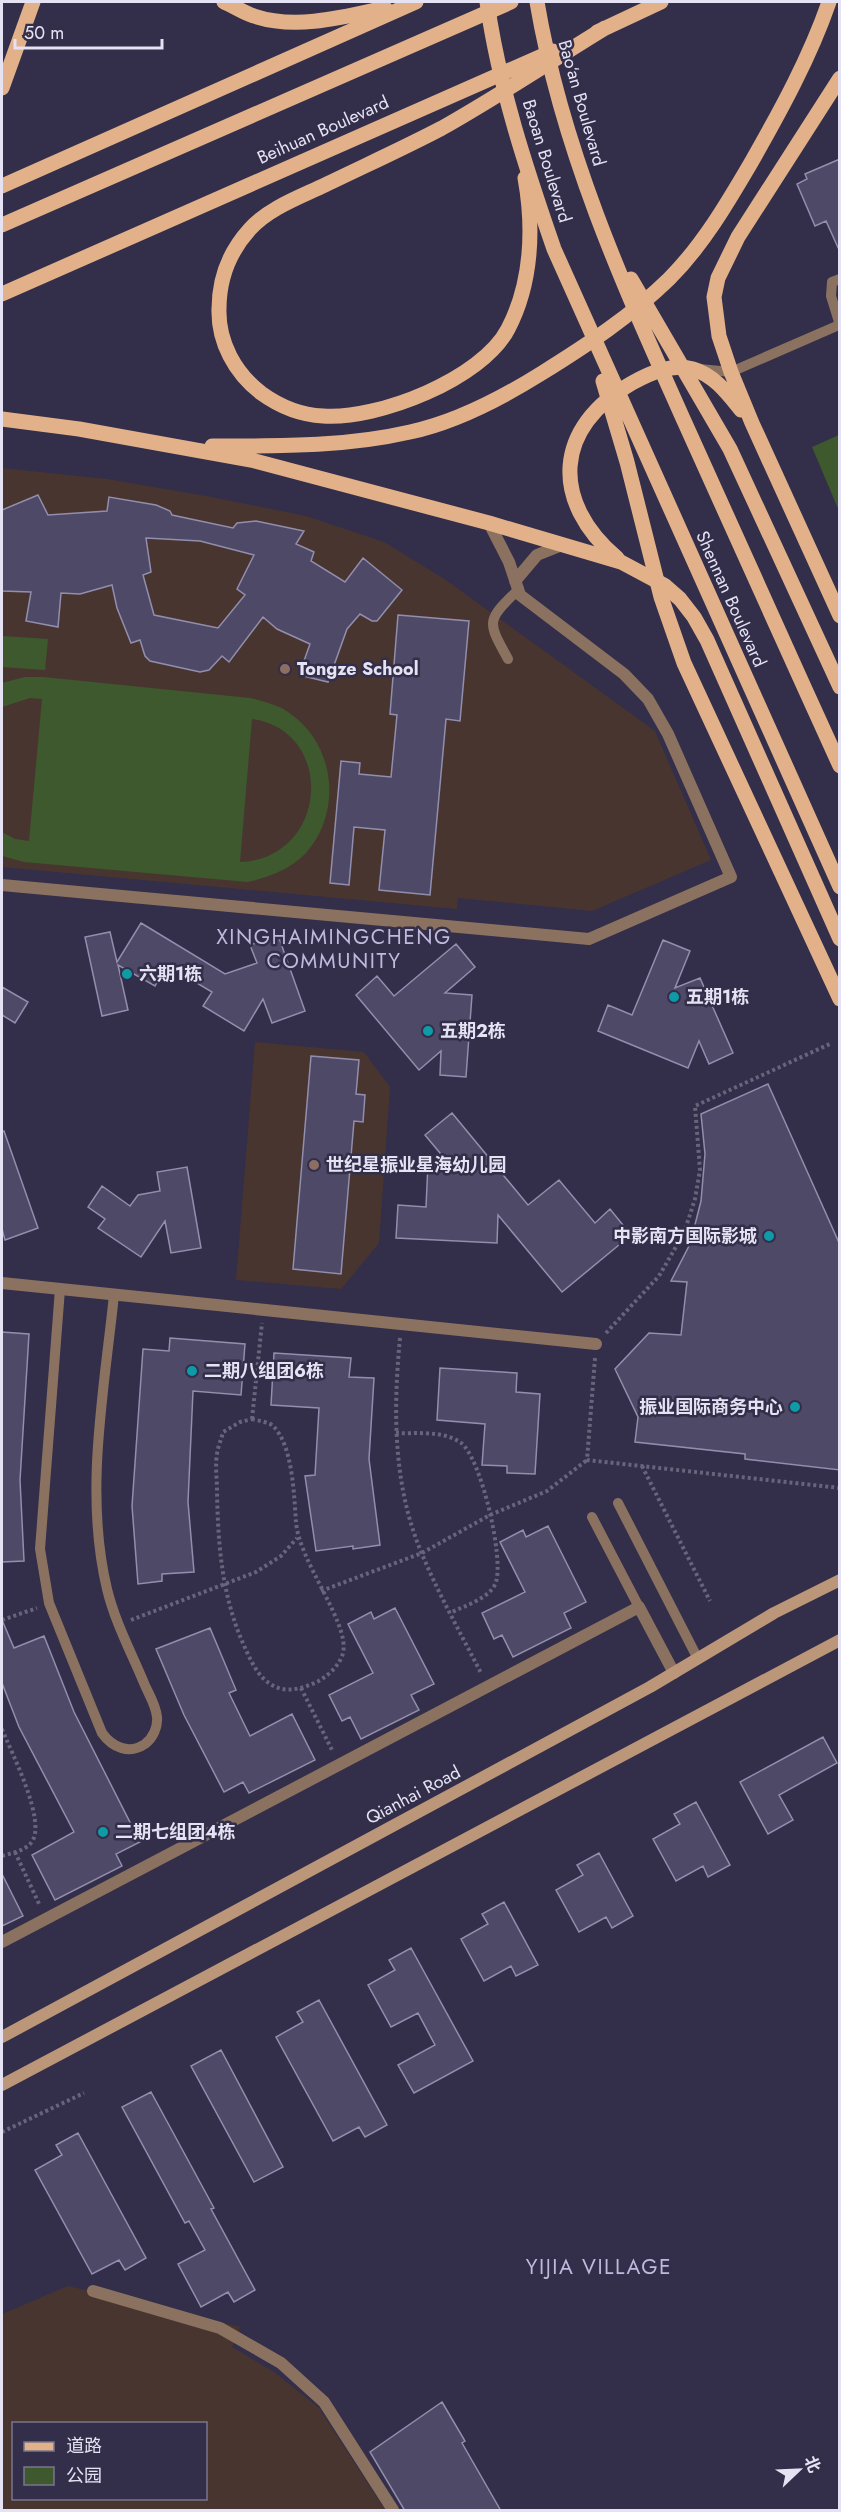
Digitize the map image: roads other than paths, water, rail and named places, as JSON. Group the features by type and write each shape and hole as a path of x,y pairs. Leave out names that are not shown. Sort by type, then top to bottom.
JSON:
{"main road":[{"path":"2,88 33,2"},
{"path":"224,2 255,16 291,22 333,20 415,2"},
{"path":"2,186 415,2"},
{"name":"Baoan Boulevard","path":"487,2 503,85 522,154 554,249 587,326"},
{"path":"2,225 511,2"},
{"name":"Bao‘an Boulevard","path":"537,2 559,105 595,213"},
{"name":"Beihuan Boulevard","path":"2,294 661,2"},
{"path":"172,445 293,447 352,443 411,432 459,417 525,384 578,351 628,316 670,278 694,250 740,183 775,121 829,2"},
{"path":"522,154 530,205 530,240 526,274 519,303 507,330 495,348 477,366 456,380 401,402 372,410 324,417 296,411 273,402 250,385 234,364 223,342 219,318 219,292 225,268 236,247 252,227 297,198 452,122 605,28"},
{"path":"840,78 738,237 718,278 714,297 719,336 731,372 840,616"},
{"path":"595,213 633,284 730,449 840,687"},
{"name":"Shennan Boulevard","path":"595,213 650,345 840,766"},
{"path":"587,326 627,462 661,597 684,663 840,999"},
{"name":"Shennan Boulevard","path":"587,326 840,887"},
{"path":"621,562 594,535 584,520 570,479 570,460 574,441 593,411 619,390 666,369 691,368 713,380 752,423"},
{"path":"2,419 79,429 251,460 489,523 621,562 664,585 680,599 694,617 715,657 840,939"},
{"name":"Qianhai Road","path":"2,2037 674,1674 774,1613 840,1580"},
{"path":"2,2085 840,1640"}],"street":[{"path":"2,885 589,939 731,877 668,734 648,699 624,674 525,599 517,586 501,544 489,523"},
{"path":"517,586 537,555 563,545"},
{"path":"2,1282 596,1344"},
{"path":"2,1942 639,1608 674,1674"},
{"path":"93,2291 220,2328 281,2363 324,2402 393,2511"}],"lane":[{"path":"691,368 731,372 839,325 831,296 832,282 840,279"},
{"path":"508,659 492,630 495,613 517,586"},
{"path":"60,1289 40,1549 49,1603 102,1733 112,1745 131,1749 146,1743 153,1737 157,1715 119,1624 108,1590 100,1549 95,1491 114,1295"},
{"path":"618,1503 699,1659"},
{"path":"592,1517 639,1608"}],"place":[{"name":"Tongze School","path":"285,669"},
{"name":"六期1栋","path":"127,974"},
{"name":"五期1栋","path":"674,997"},
{"name":"五期2栋","path":"428,1031"},
{"name":"世纪星振业星海幼儿园","path":"314,1165"},
{"name":"中影南方国际影城","path":"769,1236"},
{"name":"二期八组团6栋","path":"192,1371"},
{"name":"振业国际商务中心","path":"795,1407"},
{"name":"二期七组团4栋","path":"103,1832"}],"district":[{"name":"XINGHAIMINGCHENG COMMUNITY","path":"334,949"},
{"name":"YIJIA VILLAGE","path":"599,2267"}]}
